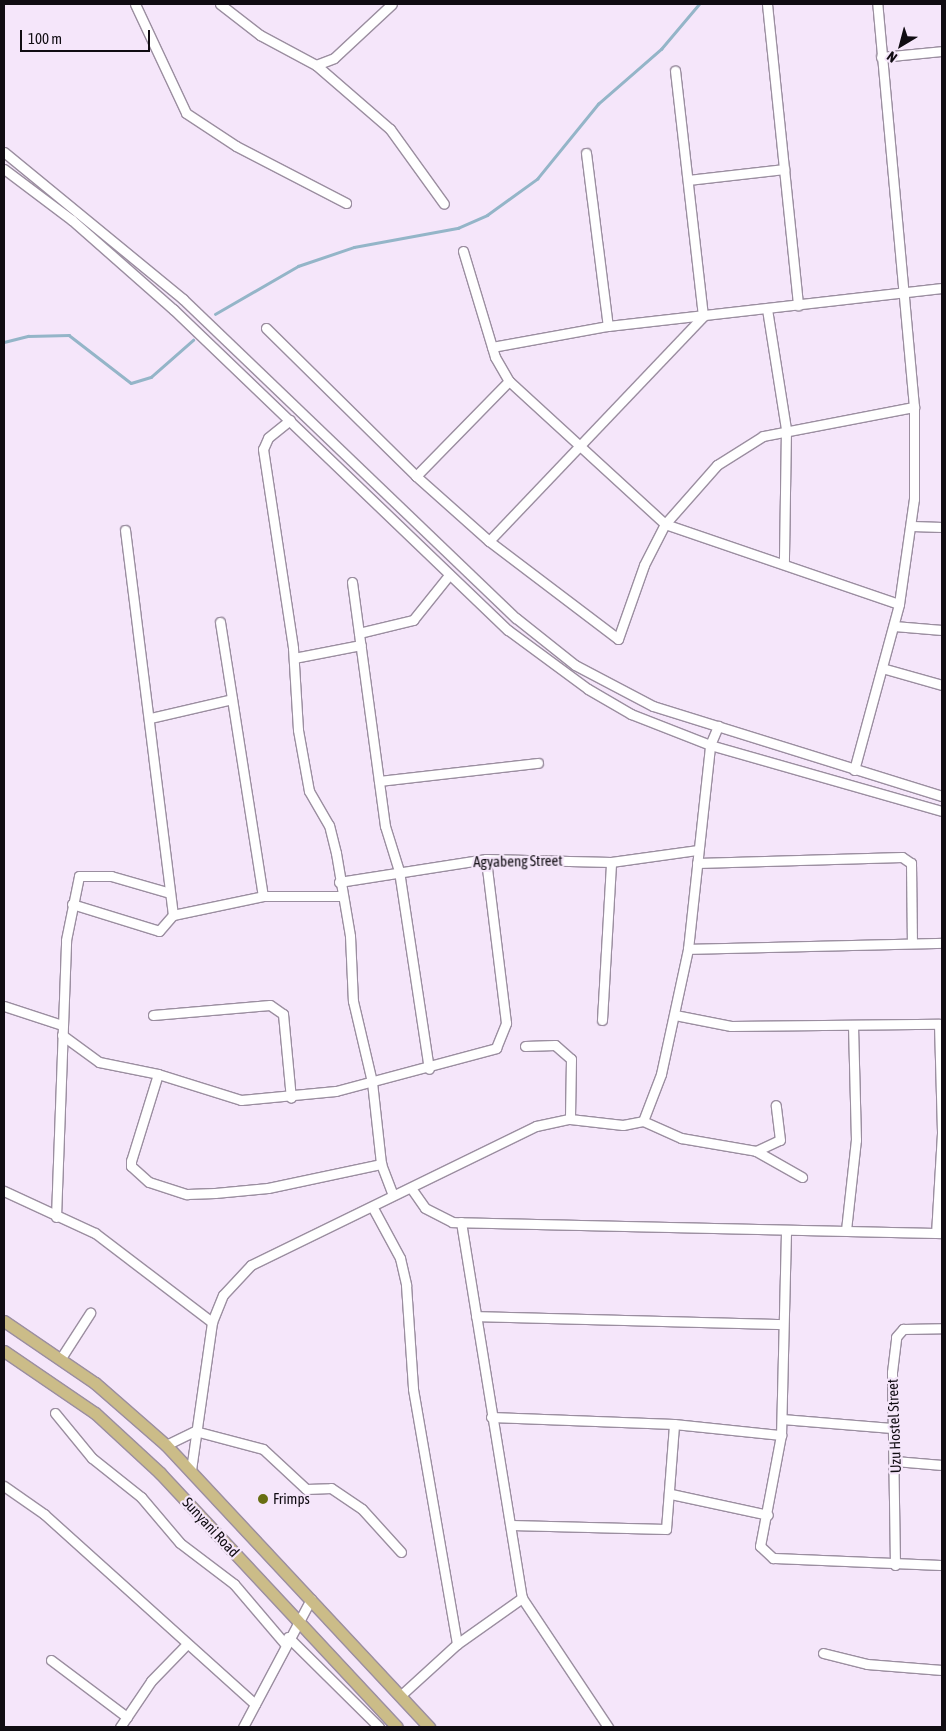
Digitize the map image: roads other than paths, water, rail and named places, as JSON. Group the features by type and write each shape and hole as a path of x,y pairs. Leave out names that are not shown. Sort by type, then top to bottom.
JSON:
{"main road":[{"path":"4,1321 61,1358 166,1445 312,1599 429,1727"},
{"name":"Sunyani Road","path":"4,1351 95,1413 160,1474 398,1727"}],"street":[{"path":"135,4 186,113 236,146 346,203"},
{"path":"220,4 260,35 316,65 390,129 444,204"},
{"path":"316,65 334,58 392,4"},
{"path":"766,4 798,305"},
{"path":"854,770 894,626 912,526 914,407 901,292 877,4"},
{"path":"881,57 942,51"},
{"path":"676,71 704,316"},
{"path":"4,152 183,299 516,618 575,665 653,706 942,796"},
{"path":"586,153 608,326"},
{"path":"4,169 72,220 166,303 508,630 588,689 631,714 710,745 942,812"},
{"path":"688,180 784,169"},
{"path":"464,250 492,347 509,381 576,447 665,524 784,563 899,604"},
{"path":"492,347 608,326 942,288"},
{"path":"767,309 786,429 784,563"},
{"path":"489,541 576,447 704,316"},
{"path":"266,328 416,476 489,541 618,639 648,556 665,524 717,465 763,436 786,429 914,407"},
{"path":"416,476 509,381"},
{"path":"290,420 268,438 263,450 294,658 306,778 313,801 329,825 340,896 350,936 358,1034 372,1082 381,1164 393,1195"},
{"path":"912,526 942,527"},
{"path":"125,530 150,718 173,915"},
{"path":"359,633 413,620 449,575"},
{"path":"352,582 385,826 399,872 429,1069"},
{"path":"220,622 263,896"},
{"path":"894,626 942,630"},
{"path":"294,658 361,644"},
{"path":"882,668 942,685"},
{"path":"150,718 232,699"},
{"path":"643,1121 661,1074 688,948 710,745 718,726"},
{"path":"379,781 538,763"},
{"name":"Agyabeng Street","path":"339,882 486,859 611,862 698,850"},
{"path":"697,863 902,857 911,863 912,943"},
{"path":"62,1036 99,1062 158,1074 241,1100 291,1098 372,1082 429,1069 496,1048 505,1034 486,859"},
{"path":"602,1020 611,862"},
{"path":"56,1217 62,1025 72,904 84,873 170,893"},
{"path":"72,904 159,931 173,915 263,896 340,896"},
{"path":"688,948 942,943"},
{"path":"4,1006 62,1025"},
{"path":"153,1015 270,1006 283,1014 291,1098"},
{"path":"410,1188 440,1219 461,1222 786,1232 846,1230 939,1233 942,1133 938,1024 711,1025 674,1015"},
{"path":"846,1230 856,1140 852,1025"},
{"path":"525,1046 555,1045 571,1059 570,1120"},
{"path":"158,1074 132,1161 149,1182 187,1194 215,1194 268,1188 381,1164"},
{"path":"756,1151 780,1140 776,1104"},
{"path":"191,1470 195,1431 212,1322 223,1295 250,1265 372,1208 393,1195 512,1135 570,1120 623,1125 643,1121 680,1138 756,1151 802,1177"},
{"path":"4,1191 56,1217 95,1233 212,1322"},
{"path":"372,1208 400,1258 406,1285 413,1389 457,1644"},
{"path":"461,1222 491,1418 511,1525 522,1598 608,1727"},
{"path":"786,1232 782,1324 781,1435 768,1514 760,1546 773,1558 895,1565 942,1565"},
{"path":"61,1358 90,1313"},
{"path":"476,1316 782,1324"},
{"name":"Uzu Hostel Street","path":"895,1565 895,1461 892,1428 892,1372 898,1332 942,1328"},
{"path":"55,1413 92,1458 141,1497 180,1543 234,1584 287,1640 379,1727"},
{"path":"491,1418 674,1424 781,1435"},
{"path":"782,1419 892,1428"},
{"path":"511,1525 660,1532 668,1523 674,1424"},
{"path":"166,1445 195,1431 263,1450 306,1489 338,1492 362,1509 401,1552"},
{"path":"895,1461 942,1465"},
{"path":"4,1486 44,1514 186,1645 255,1704"},
{"path":"671,1494 768,1514"},
{"path":"400,1696 457,1644 522,1598"},
{"path":"243,1727 287,1640 312,1599"},
{"path":"120,1727 151,1681 186,1645"},
{"path":"823,1653 868,1664 942,1670"},
{"path":"51,1660 127,1717"}],"waterway":[{"path":"215,314 298,266 354,247 458,228 487,215 537,179 598,104 661,49 699,4"},
{"path":"4,342 28,336 69,335 131,383 151,377 193,340"}],"place":[{"name":"Frimps","path":"263,1499"}]}
